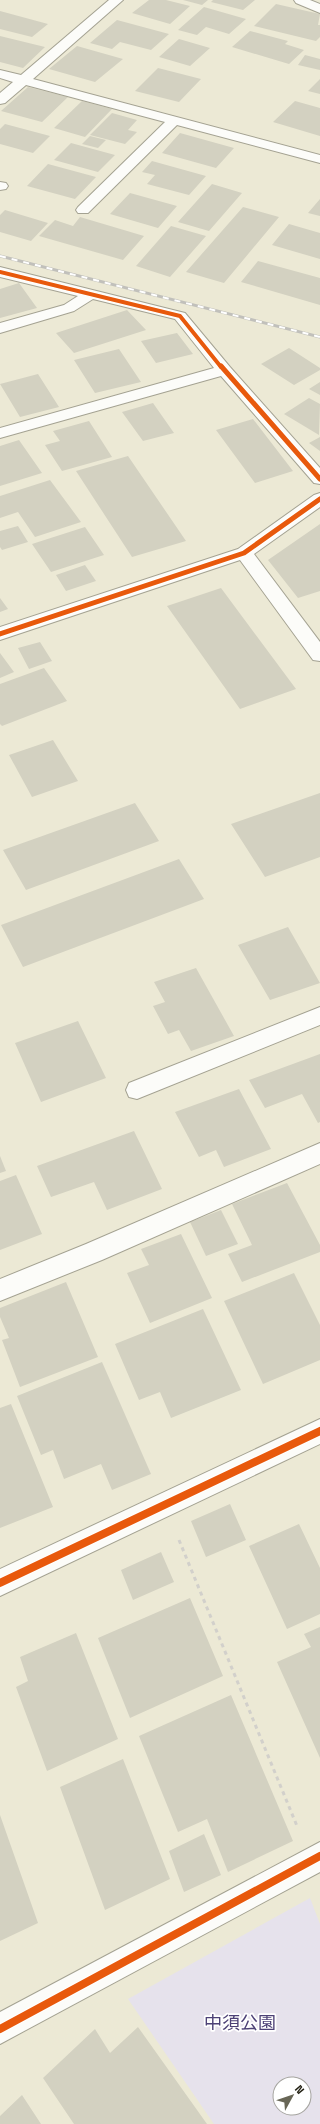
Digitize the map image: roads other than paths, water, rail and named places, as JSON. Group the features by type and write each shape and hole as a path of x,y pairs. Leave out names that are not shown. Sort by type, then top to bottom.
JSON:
{"street":[{"path":"0,100 117,0"},
{"path":"300,0 320,9"},
{"path":"0,74 320,159"},
{"path":"83,210 174,120"},
{"path":"0,272 180,316 224,370 320,479"},
{"path":"0,328 69,308 91,294"},
{"path":"0,433 224,370"},
{"path":"0,634 244,553 320,499"},
{"path":"244,553 320,654"},
{"path":"137,1090 320,1016"},
{"path":"0,1290 94,1252 320,1153"},
{"path":"0,1582 320,1431"},
{"path":"0,2029 316,1858"}],"railway":[{"path":"0,256 320,337"}],"park label":[{"name":"中須公園","path":"240,2022"}]}
